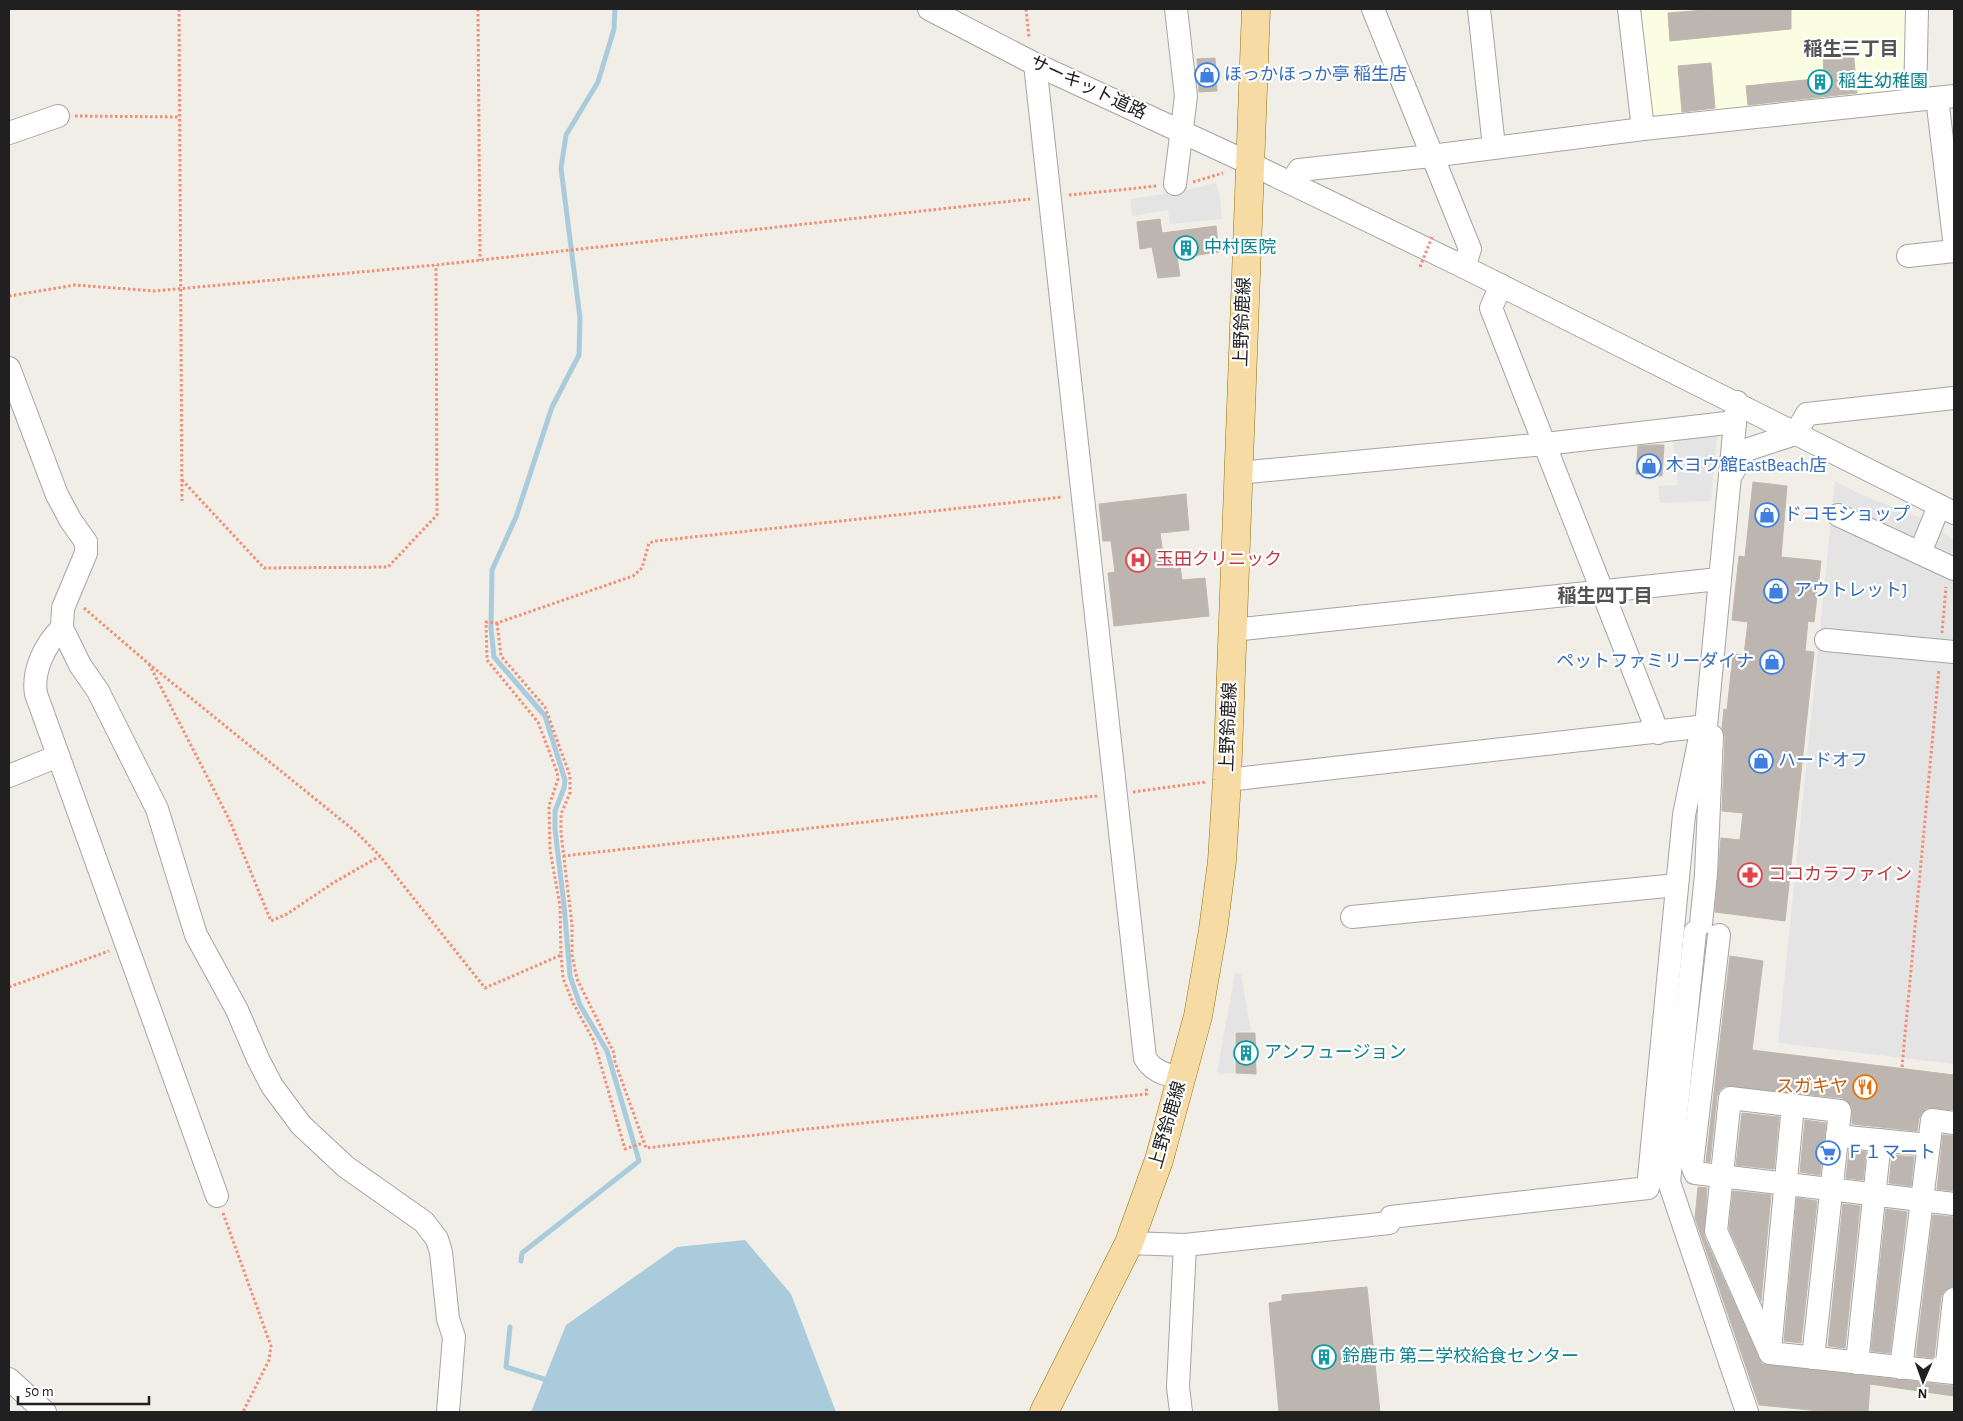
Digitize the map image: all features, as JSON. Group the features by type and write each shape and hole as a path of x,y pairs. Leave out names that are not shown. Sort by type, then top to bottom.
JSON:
{"main road":[{"name":"上野鈴鹿線","path":"1044,1412 1129,1242 1159,1160 1198,1016 1213,930 1222,861 1227,780 1256,9"}],"street":[{"name":"サーキット道路","path":"929,9 1035,64 1182,131 1501,285 1736,412 1795,434 1947,509"},
{"path":"1174,184 1186,96 1176,9"},
{"path":"1373,9 1470,249 1464,267"},
{"path":"1479,9 1494,147"},
{"path":"1629,9 1642,129"},
{"path":"1917,9 1935,98 1954,240"},
{"path":"1035,64 1081,495 1145,1058 1152,1068 1168,1076 1182,1077"},
{"path":"1291,183 1299,170 1431,156 1642,129 1935,98"},
{"path":"9,133 58,116"},
{"path":"1908,256 1954,251"},
{"path":"1501,285 1491,308 1658,733"},
{"path":"9,368 15,400 58,495 71,521 86,542 86,554 63,608 62,628 80,665 98,691 157,809 196,935 237,1010 272,1086 301,1125 320,1146 346,1168 424,1222 437,1239 441,1252 448,1319 454,1336 448,1412"},
{"path":"1729,481 1739,459 1746,450 1765,442 1795,434 1807,414 1954,398"},
{"path":"1129,1242 1185,1245 1389,1223 1391,1217 1648,1188 1684,815 1699,742 1706,726 1736,412 1545,444 1238,473"},
{"path":"1920,553 1947,509"},
{"path":"1838,515 1920,553 1950,576"},
{"path":"1233,630 1719,579"},
{"path":"62,628 53,637 39,666 34,682 36,694 217,1196"},
{"path":"1826,640 1947,652"},
{"path":"1227,780 1658,733 1706,726"},
{"path":"1706,726 1712,736 1692,1165 1695,1173 1723,1178 1954,1204"},
{"path":"9,776 58,756"},
{"path":"1680,857 1687,861 1696,883 1702,931 1669,1182 1747,1412"},
{"path":"1352,917 1677,885"},
{"path":"1770,1353 1716,1231 1730,1098 1840,1111 1813,1358"},
{"path":"1770,1353 1793,1105"},
{"path":"1901,1368 1932,1120 1954,1123"},
{"path":"1837,1136 1928,1145"},
{"path":"1857,1363 1876,1195 1880,1140"},
{"path":"1181,1412 1178,1387 1185,1245"},
{"path":"1770,1353 1950,1373 1954,1299"},
{"path":"9,1379 45,1412"}],"path":[{"path":"179,9 182,501"},
{"path":"478,9 480,260"},
{"path":"1026,9 1030,37"},
{"path":"58,116 180,117"},
{"path":"9,296 75,285 155,291 436,265 1202,181 1249,163"},
{"path":"1420,267 1432,237"},
{"path":"182,480 264,568 388,567 437,514 436,265"},
{"path":"643,1143 625,1149 594,1041 572,1003 563,978 560,906 550,850 550,806 558,779 557,772 538,722 487,660 486,622 496,623 633,576 642,568 649,544 656,541 1081,495"},
{"path":"1902,1067 1947,652 1950,576"},
{"path":"70,592 92,617 356,832 380,856 485,988 561,955"},
{"path":"496,623 501,656 546,707 570,776 570,793 561,814 563,856 572,925 572,955 577,978 614,1053 615,1062 646,1148 806,1129 1146,1094 1146,1078 1152,1068"},
{"path":"149,664 228,819 270,921 287,914 333,883 380,856"},
{"path":"563,856 1227,780"},
{"path":"9,987 127,945"},
{"path":"217,1196 271,1346 269,1360 244,1412"}],"shaded area":[{"path":"1635,9 1911,9 1909,96 1646,123"},
{"path":"1216,183 1220,197 1222,219 1170,224 1168,210 1132,216 1130,199 1164,194 1166,189 1182,191"},
{"path":"1717,436 1711,501 1660,503 1658,486 1678,485 1673,440"},
{"path":"1835,481 1864,496 1917,516 1954,539 1954,1064 1778,1043"},
{"path":"1235,973 1241,974 1251,1031 1234,1032 1234,1073 1217,1074"}],"water":[{"path":"745,1240 791,1294 836,1412 531,1412 566,1325 677,1247"}],"building":[{"path":"1718,9 1791,9 1791,29 1670,41 1668,13"},
{"name":"稲生幼稚園","path":"1853,48 1857,93 1748,105 1746,86 1824,78 1823,50"},
{"name":"ほっかほっか亭 稲生店","path":"1215,58 1217,91 1199,92 1197,59"},
{"path":"1711,63 1715,108 1682,112 1678,66"},
{"name":"中村医院","path":"1160,219 1162,233 1216,226 1219,252 1177,258 1180,276 1158,278 1152,247 1140,249 1137,222"},
{"name":"木ヨウ館EastBeach店","path":"1664,445 1662,476 1636,474 1638,446"},
{"path":"1753,482 1787,486 1781,557 1821,561 1814,622 1808,621 1805,651 1814,652 1785,921 1715,912 1721,838 1740,840 1743,813 1722,811 1725,737 1722,728 1724,709 1727,710 1733,654 1744,655 1748,622 1732,620 1739,556 1745,557"},
{"name":"玉田クリニック","path":"1186,494 1189,530 1160,533 1164,561 1179,559 1182,580 1205,578 1209,616 1114,626 1108,573 1115,572 1111,541 1103,541 1099,504"},
{"path":"1730,956 1763,961 1752,1050 1954,1075 1954,1110 1927,1108 1919,1118 1917,1131 1852,1124 1852,1106 1842,1098 1725,1086 1717,1096 1710,1162 1706,1161"},
{"name":"アンフュージョン","path":"1236,1033 1255,1033 1256,1074 1236,1073"},
{"path":"1742,1113 1779,1117 1774,1169 1736,1165"},
{"path":"1805,1120 1826,1123 1820,1175 1800,1172"},
{"path":"1943,1135 1954,1136 1954,1191 1937,1189"},
{"path":"1849,1150 1866,1152 1863,1180 1846,1178"},
{"path":"1892,1155 1914,1157 1911,1186 1889,1183"},
{"path":"1698,1187 1707,1188 1704,1236 1762,1364 1954,1386 1954,1396 1870,1384 1868,1412 1830,1412 1759,1405 1695,1218"},
{"path":"1733,1191 1771,1195 1761,1301 1729,1229"},
{"path":"1797,1198 1817,1201 1801,1343 1784,1341"},
{"path":"1843,1204 1860,1206 1845,1348 1828,1346"},
{"path":"1886,1209 1907,1212 1890,1353 1871,1351"},
{"path":"1933,1215 1954,1217 1954,1286 1944,1291 1941,1297 1934,1358 1916,1356"},
{"name":"鈴鹿市 第二学校給食センター","path":"1367,1287 1380,1412 1279,1412 1269,1303 1282,1301 1282,1295"}],"waterway":[{"path":"521,1261 522,1253 639,1161 607,1051 580,1005 570,976 555,829 555,811 564,788 565,780 545,716 494,657 491,628 492,570 516,517 552,407 579,355 580,318 561,168 566,135 598,82 614,29 615,9"},
{"path":"510,1327 506,1367 544,1379"}],"place":[{"name":"ほっかほっか亭 稲生店","path":"1207,75"},
{"name":"稲生幼稚園","path":"1820,82"},
{"name":"中村医院","path":"1186,248"},
{"name":"木ヨウ館EastBeach店","path":"1649,466"},
{"name":"ドコモショップ","path":"1767,515"},
{"name":"玉田クリニック","path":"1138,560"},
{"name":"アウトレットJ","path":"1776,591"},
{"name":"ペットファミリーダイナ","path":"1772,662"},
{"name":"ハードオフ","path":"1761,761"},
{"name":"ココカラファイン","path":"1750,875"},
{"name":"アンフュージョン","path":"1246,1053"},
{"name":"スガキヤ","path":"1865,1087"},
{"name":"Ｆ１マート","path":"1828,1153"},
{"name":"鈴鹿市 第二学校給食センター","path":"1324,1357"}],"district":[{"name":"稲生三丁目","path":"1851,49"},
{"name":"稲生四丁目","path":"1605,596"}]}
